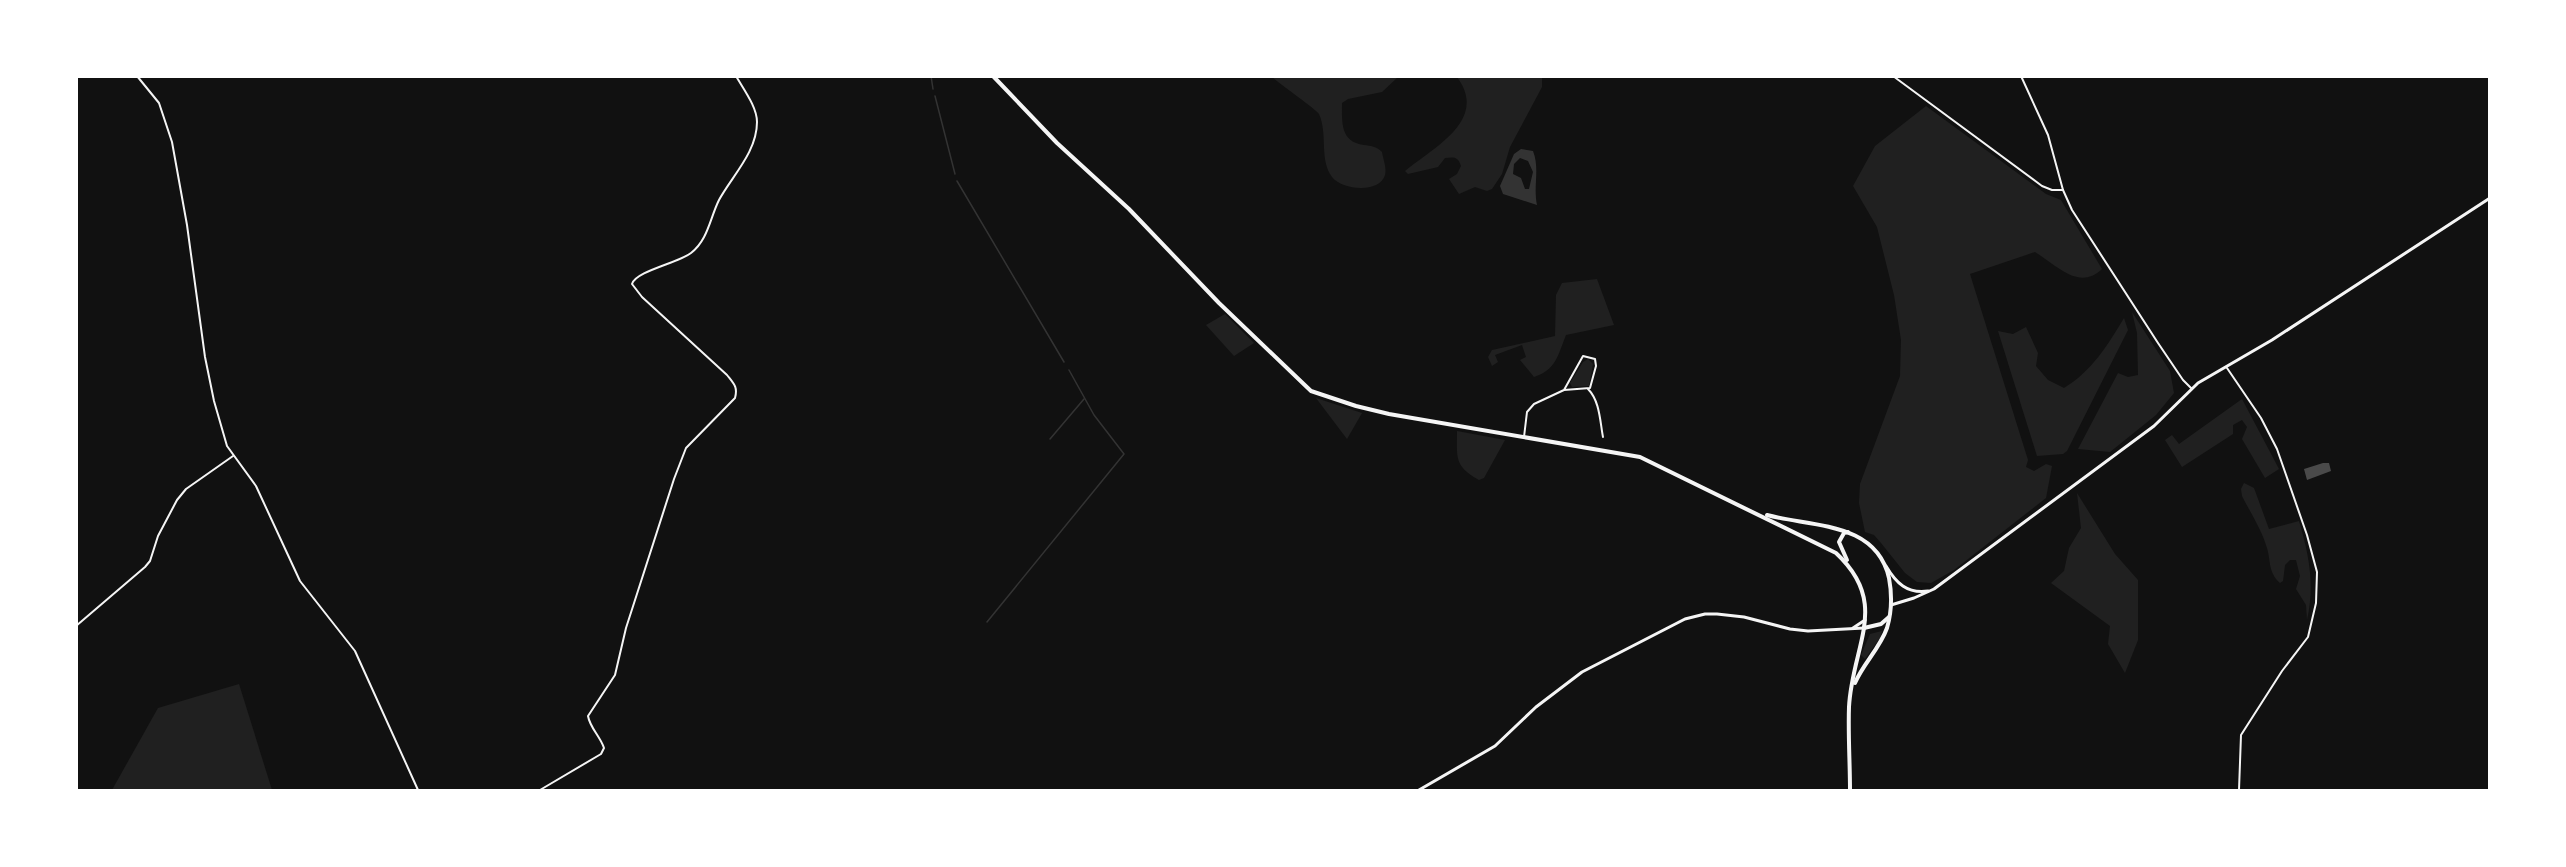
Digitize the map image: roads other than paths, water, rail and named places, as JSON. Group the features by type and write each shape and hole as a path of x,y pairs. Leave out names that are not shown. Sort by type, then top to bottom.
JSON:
{"main road":[{"path":"993,76 1058,143 1129,209 1219,303 1311,391 1334,400 1389,414 1640,457 1831,548 1851,566"},
{"path":"1757,513 1849,532 1876,550 1885,565 1891,586 1889,616 1882,637 1863,666 1852,691"},
{"path":"1849,532 1844,533 1839,542 1840,549 1862,587 1866,604 1864,628 1849,705 1850,790"},
{"path":"1864,628 1881,624 1889,616"},
{"path":"1865,620 1881,624"}],"street":[{"path":"137,76 159,104 170,133 187,225 214,401 232,456 256,486 300,581 355,651 418,790"},
{"path":"540,790 601,754 604,748 589,723 588,716 615,675 626,628 674,479 686,448 735,398 737,390 735,385 642,297 632,284 636,277 681,258 699,245 719,200 752,147 757,121 754,108 736,76"},
{"path":"1893,76 2042,186 2052,190 2063,190"},
{"path":"2021,76 2050,142 2063,190 2081,225 2152,335 2183,380 2192,388"},
{"path":"1891,605 1934,589 2154,426 2192,388 2227,368 2490,198"},
{"path":"1564,390 1583,356 1595,359 1596,366 1588,389"},
{"path":"2227,368 2261,418 2277,449 2304,524 2317,572 2316,603 2308,638 2282,671 2241,735 2240,790"},
{"path":"1524,437 1527,412 1534,404 1564,390 1588,389"},
{"path":"1588,389 1594,397 1599,412 1603,437"},
{"path":"76,626 150,561 169,513 186,489 232,456"},
{"path":"1885,565 1897,582 1906,589 1919,592 1934,589"},
{"path":"1419,790 1495,746 1536,707 1582,672 1685,619 1705,614 1730,615 1808,632 1864,628"},
{"path":"1849,630 1865,620"}],"waterway":[{"path":"931,76 933,89"},
{"path":"935,96 955,174"},
{"path":"957,181 1064,362"},
{"path":"987,622 1124,454 1094,415 1069,370"},
{"path":"1050,439 1084,399"}]}
